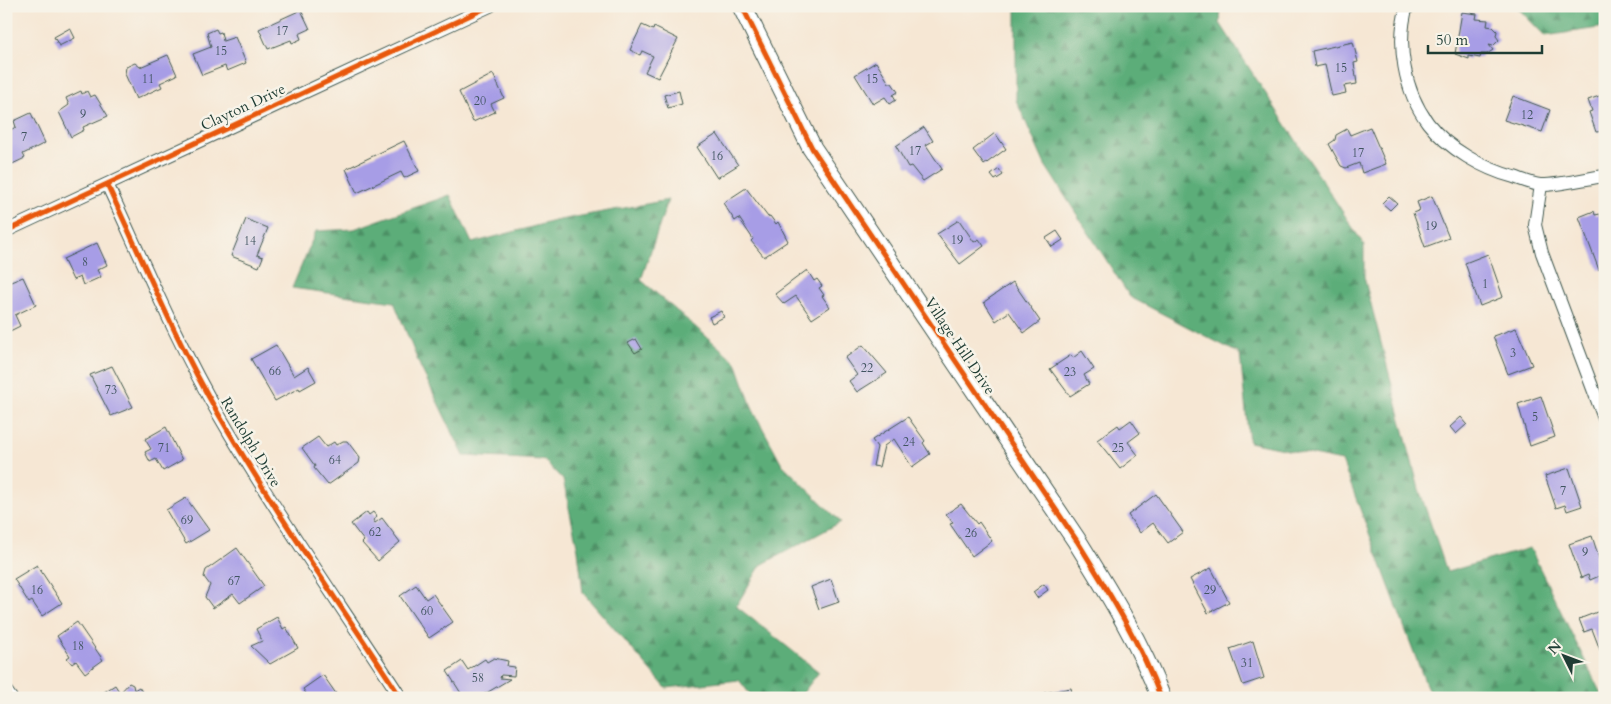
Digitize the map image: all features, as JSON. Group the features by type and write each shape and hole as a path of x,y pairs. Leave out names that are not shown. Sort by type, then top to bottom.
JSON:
{"street":[{"name":"Clayton Drive","path":"6,230 490,6"},
{"name":"Village Hill Drive","path":"742,6 812,148 1077,541 1114,602 1152,673 1161,698"},
{"path":"1407,6 1401,26 1404,57 1411,92 1428,123 1478,164 1541,185 1605,176"},
{"name":"Randolph Drive","path":"107,184 162,304 218,414 266,493 402,698"},
{"path":"1541,185 1535,225 1542,253 1605,421"},
{"path":"6,691 11,698"}],"green space":[{"path":"1016,6 1221,6 1220,23 1364,245 1364,277 1419,489 1447,572 1530,548 1603,698 1431,698 1342,461 1249,442 1240,354 1130,297 1045,165 1016,100"},
{"path":"1516,6 1605,6 1605,27 1545,36"},
{"path":"450,195 472,243 554,221 668,200 641,280 736,362 753,410 782,464 841,522 761,565 736,606 819,672 799,698 753,698 739,680 666,688 583,593 578,550 563,480 544,460 464,456 420,366 394,302 292,288 316,231 354,229"}],"building":[{"path":"301,10 310,29 299,34 301,39 292,43 291,40 268,49 259,29"},
{"path":"1462,12 1477,14 1476,19 1488,20 1487,26 1493,27 1497,31 1496,36 1499,40 1493,46 1489,45 1493,50 1487,54 1481,54 1480,58 1469,56 1469,59 1455,54"},
{"path":"642,25 653,30 654,27 678,39 658,78 645,72 653,56 642,51 640,55 630,50"},
{"path":"70,28 75,38 59,46 54,37"},
{"path":"216,29 218,33 221,32 223,41 235,37 246,63 227,71 225,66 202,75 193,54 211,47 207,33"},
{"path":"1353,42 1358,62 1354,63 1357,84 1344,86 1346,93 1332,96 1325,65 1315,67 1312,51"},
{"path":"168,55 177,75 160,83 162,87 136,99 125,74 126,67 135,63 140,67"},
{"path":"876,62 889,83 892,83 898,92 893,95 896,100 890,104 885,97 873,104 855,75"},
{"path":"493,74 504,98 491,104 495,112 473,122 459,92"},
{"path":"81,91 82,94 87,91 90,97 95,95 108,116 83,127 84,130 71,137 59,112 69,105 66,98"},
{"path":"679,91 682,104 668,108 664,95"},
{"path":"1605,94 1605,131 1596,132 1589,112 1592,111 1588,100"},
{"path":"1513,96 1550,110 1542,132 1504,120"},
{"path":"31,113 45,143 23,154 25,158 6,167 6,132 16,127 14,121"},
{"path":"924,127 933,141 926,145 942,169 923,181 911,166 908,167 896,146"},
{"path":"1370,127 1386,164 1362,173 1359,163 1346,168 1341,166 1329,144 1335,140 1336,135 1347,129 1350,135"},
{"path":"995,133 1006,149 984,165 973,150"},
{"path":"717,134 738,165 717,178 697,147"},
{"path":"404,141 419,171 404,178 401,172 357,193 346,169"},
{"path":"999,169 1003,175 995,180 991,175"},
{"path":"746,188 768,217 770,216 776,224 778,222 788,241 764,257 751,241 753,239 739,218 735,221 723,203"},
{"path":"1389,196 1397,203 1390,210 1382,203"},
{"path":"1432,196 1449,238 1425,247 1413,213 1420,210 1417,202"},
{"path":"1594,211 1595,215 1600,214 1605,225 1605,268 1599,270 1579,217"},
{"path":"246,219 268,228 257,255 263,257 259,267 231,256"},
{"path":"959,220 974,242 979,239 984,246 960,264 937,234"},
{"path":"1057,231 1063,240 1052,247 1046,238"},
{"path":"97,243 107,265 97,270 101,277 83,285 80,277 73,280 63,259"},
{"path":"1488,254 1503,297 1480,306 1465,263"},
{"path":"807,270 814,281 817,279 822,286 819,288 824,295 822,296 830,307 812,319 796,296 784,304 775,294"},
{"path":"23,277 36,305 15,315 20,326 6,333 6,284"},
{"path":"1013,282 1040,321 1024,333 1009,312 996,321 984,302"},
{"path":"721,311 724,317 712,323 709,317"},
{"path":"1516,328 1532,365 1508,374 1493,336"},
{"path":"636,339 642,349 635,353 628,343"},
{"path":"276,345 294,376 308,367 316,381 275,401 251,359"},
{"path":"863,345 887,373 857,392 849,381 857,375 845,358"},
{"path":"1082,351 1094,369 1084,375 1089,384 1070,396 1050,369 1071,355 1073,358"},
{"path":"112,366 133,407 111,416 90,375"},
{"path":"1541,396 1555,437 1530,446 1518,404"},
{"path":"908,417 925,441 923,443 930,454 912,467 894,439 884,446 879,467 873,466 877,447 872,440"},
{"path":"1461,417 1467,424 1456,434 1450,427"},
{"path":"1131,420 1140,433 1128,442 1138,455 1120,469 1097,440 1118,425 1120,428"},
{"path":"166,427 182,460 163,471 156,459 150,462 145,452 151,449 145,439"},
{"path":"318,437 326,447 334,442 336,445 347,441 360,458 359,463 328,485 314,468 315,466 302,448"},
{"path":"1569,468 1582,506 1567,511 1565,505 1556,508 1545,476"},
{"path":"1156,494 1183,532 1168,543 1153,523 1140,533 1128,515"},
{"path":"186,498 209,530 186,544 166,510"},
{"path":"961,504 977,524 979,522 992,541 972,556 950,524 953,523 946,514"},
{"path":"367,512 369,515 373,512 377,517 373,520 375,523 382,518 400,542 378,561 362,543 364,541 351,524"},
{"path":"1592,536 1604,574 1590,580 1588,575 1581,578 1569,544"},
{"path":"237,548 264,586 240,603 233,594 213,608 205,597 210,585 204,577 206,570"},
{"path":"37,565 62,603 42,616 32,601 29,603 14,579"},
{"path":"1211,568 1229,602 1208,613 1190,579"},
{"path":"831,579 839,602 819,609 811,587"},
{"path":"1044,584 1048,590 1037,598 1033,592"},
{"path":"416,585 426,599 433,594 453,622 429,638 400,596"},
{"path":"1605,609 1605,654 1602,655 1592,629 1584,632 1579,619"},
{"path":"277,617 283,629 286,627 298,648 270,664 251,646 262,641 256,629"},
{"path":"77,622 103,660 85,673 76,661 72,664 67,658 70,656 57,636"},
{"path":"1253,641 1264,678 1243,685 1230,649"},
{"path":"494,658 508,661 507,666 515,667 514,676 501,675 500,678 510,679 478,698 464,698 447,671 462,661 468,670 485,659 487,662"},
{"path":"323,675 339,698 309,698 303,689"},
{"path":"129,683 133,685 134,690 139,687 146,698 95,698 115,685 120,693"},
{"path":"1071,688 1073,698 1045,698 1044,693"}],"cycle path":[{"path":"6,231 490,6"},
{"path":"742,6 812,148 1077,541 1112,598 1133,637 1161,698"},
{"path":"107,184 174,330 219,415 285,522 401,698"}]}
